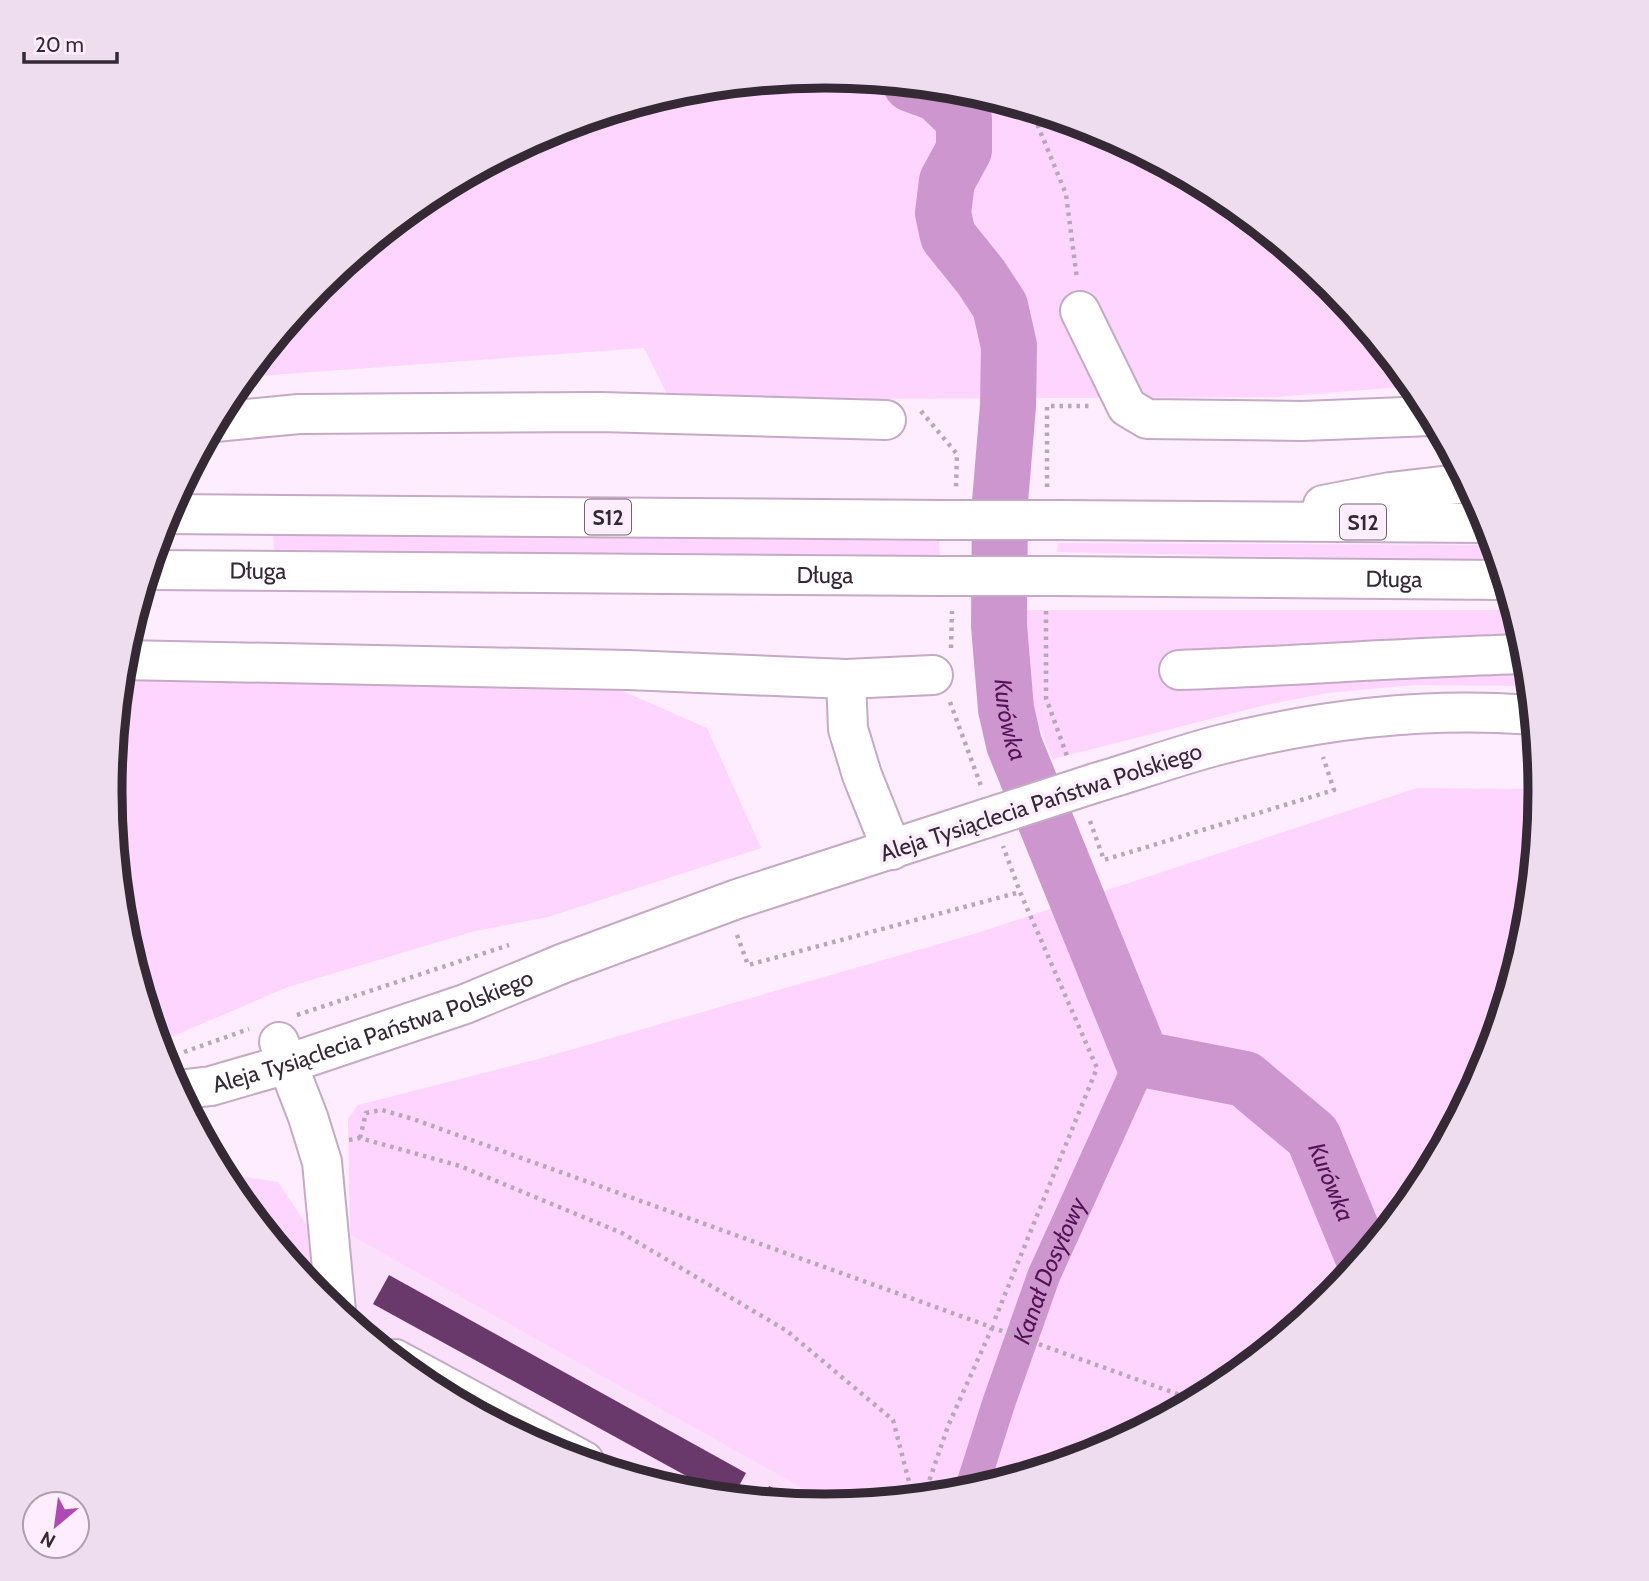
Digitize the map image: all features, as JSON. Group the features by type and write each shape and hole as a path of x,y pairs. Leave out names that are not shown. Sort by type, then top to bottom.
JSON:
{"main road":[{"path":"1080,311 1127,407 1147,419 1302,421 1419,416"},
{"path":"227,421 299,414 901,413"},
{"path":"1238,522 1390,492 1457,484"},
{"name":"S12","path":"178,514 949,507 1057,520 1475,523"},
{"name":"Długa","path":"157,570 947,590 1056,576 1495,580"},
{"path":"1179,670 1429,656 1514,654"},
{"path":"134,660 628,670 845,679 942,668"},
{"path":"845,679 848,729 862,775 892,850"},
{"name":"Aleja Tysiąclecia Państwa Polskiego","path":"188,1089 211,1086 283,1053 450,987 564,963 737,899 1215,746 1316,724 1403,713 1455,711 1523,715"},
{"path":"283,1053 322,1162 334,1295"},
{"name":"Aleja Tysiąclecia Państwa Polskiego","path":"183,1077 208,1065 283,1053"}],"path":[{"path":"1036,120 1066,194 1080,311"},
{"path":"901,413 957,454 949,507"},
{"path":"942,668 947,590"},
{"path":"1104,860 1334,790 1321,753 1335,752"},
{"path":"736,932 748,965 1020,892 1097,1068 995,1319"},
{"path":"360,1138 366,1113 382,1110 1182,1396"},
{"path":"317,1145 360,1138 460,1166 622,1233 787,1331 893,1420 911,1488"},
{"path":"928,1485 948,1426 992,1328"}],"shaded area":[{"path":"824,88 916,94 1006,111 1094,141 1135,160 1215,206 1288,262 1322,293 1353,327 1400,387 1277,397 670,400 644,348 258,376 296,327 327,293 361,262 434,206 514,160 555,141 643,111 733,94"},
{"path":"273,534 939,541 940,555 274,553"},
{"path":"1058,543 1483,545 1488,561 1057,552"},
{"path":"1025,610 1504,610 1519,686 1415,685 1327,693 1265,705 1053,759 1034,714 1026,651"},
{"path":"131,678 620,690 707,728 761,848 548,917 475,931 288,987 167,1039 145,972 135,928 123,836 123,745"},
{"path":"1417,788 1528,789 1521,882 1504,972 1474,1060 1433,1142 1409,1181 1353,1254 1322,1288 1288,1319 1215,1375 1176,1399 1094,1440 1006,1470 962,1480 870,1492 811,1493 350,1235 348,1119 358,1105 535,1060 974,934"},
{"path":"237,1175 278,1182 306,1224 310,1270 267,1218"},
{"path":"306,1224 350,1235 811,1493 687,1480 643,1470 555,1440 473,1399 434,1375 361,1319 310,1270"}],"building":[{"path":"389,1275 746,1473 738,1488 696,1481 373,1304"},
{"path":"769,1486 780,1492 779,1492 767,1491"}],"waterway":[{"name":"Kurówka","path":"942,98 964,119 964,150 947,181 943,213 948,236 1000,306 1009,346 1008,406 1000,502 999,626 1006,709 1014,744 1142,1059 1245,1079 1313,1136 1359,1247"},
{"name":"Kanał Dosyłowy","path":"975,1477 1044,1275 1142,1059"}]}
